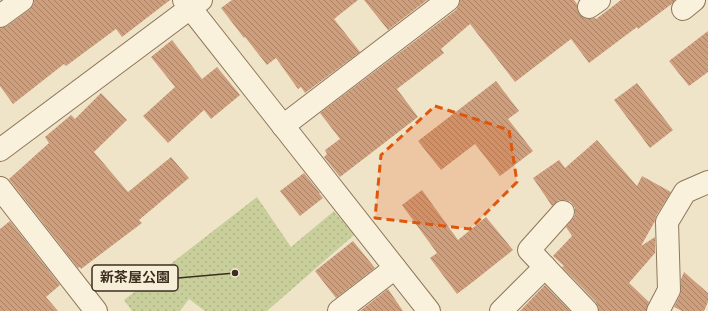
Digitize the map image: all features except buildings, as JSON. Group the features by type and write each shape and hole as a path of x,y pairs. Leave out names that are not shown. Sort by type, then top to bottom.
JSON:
{"street":[{"path":"0,16 22,0"},
{"path":"283,126 448,0"},
{"path":"0,150 191,3 283,126 429,311"},
{"path":"658,311 669,290 667,222 685,192 708,182"},
{"path":"0,188 96,311"},
{"path":"563,212 529,250 588,311"},
{"path":"501,311 544,267"},
{"path":"339,311 395,268"}],"highlighted area":[{"path":"435,106 509,130 517,182 470,229 375,218 381,155"}],"green space":[{"path":"257,197 291,247 334,211 354,235 267,311 205,311 189,299 180,311 132,311 124,300"}],"place":[{"name":"新茶屋公園","path":"235,273"}]}
